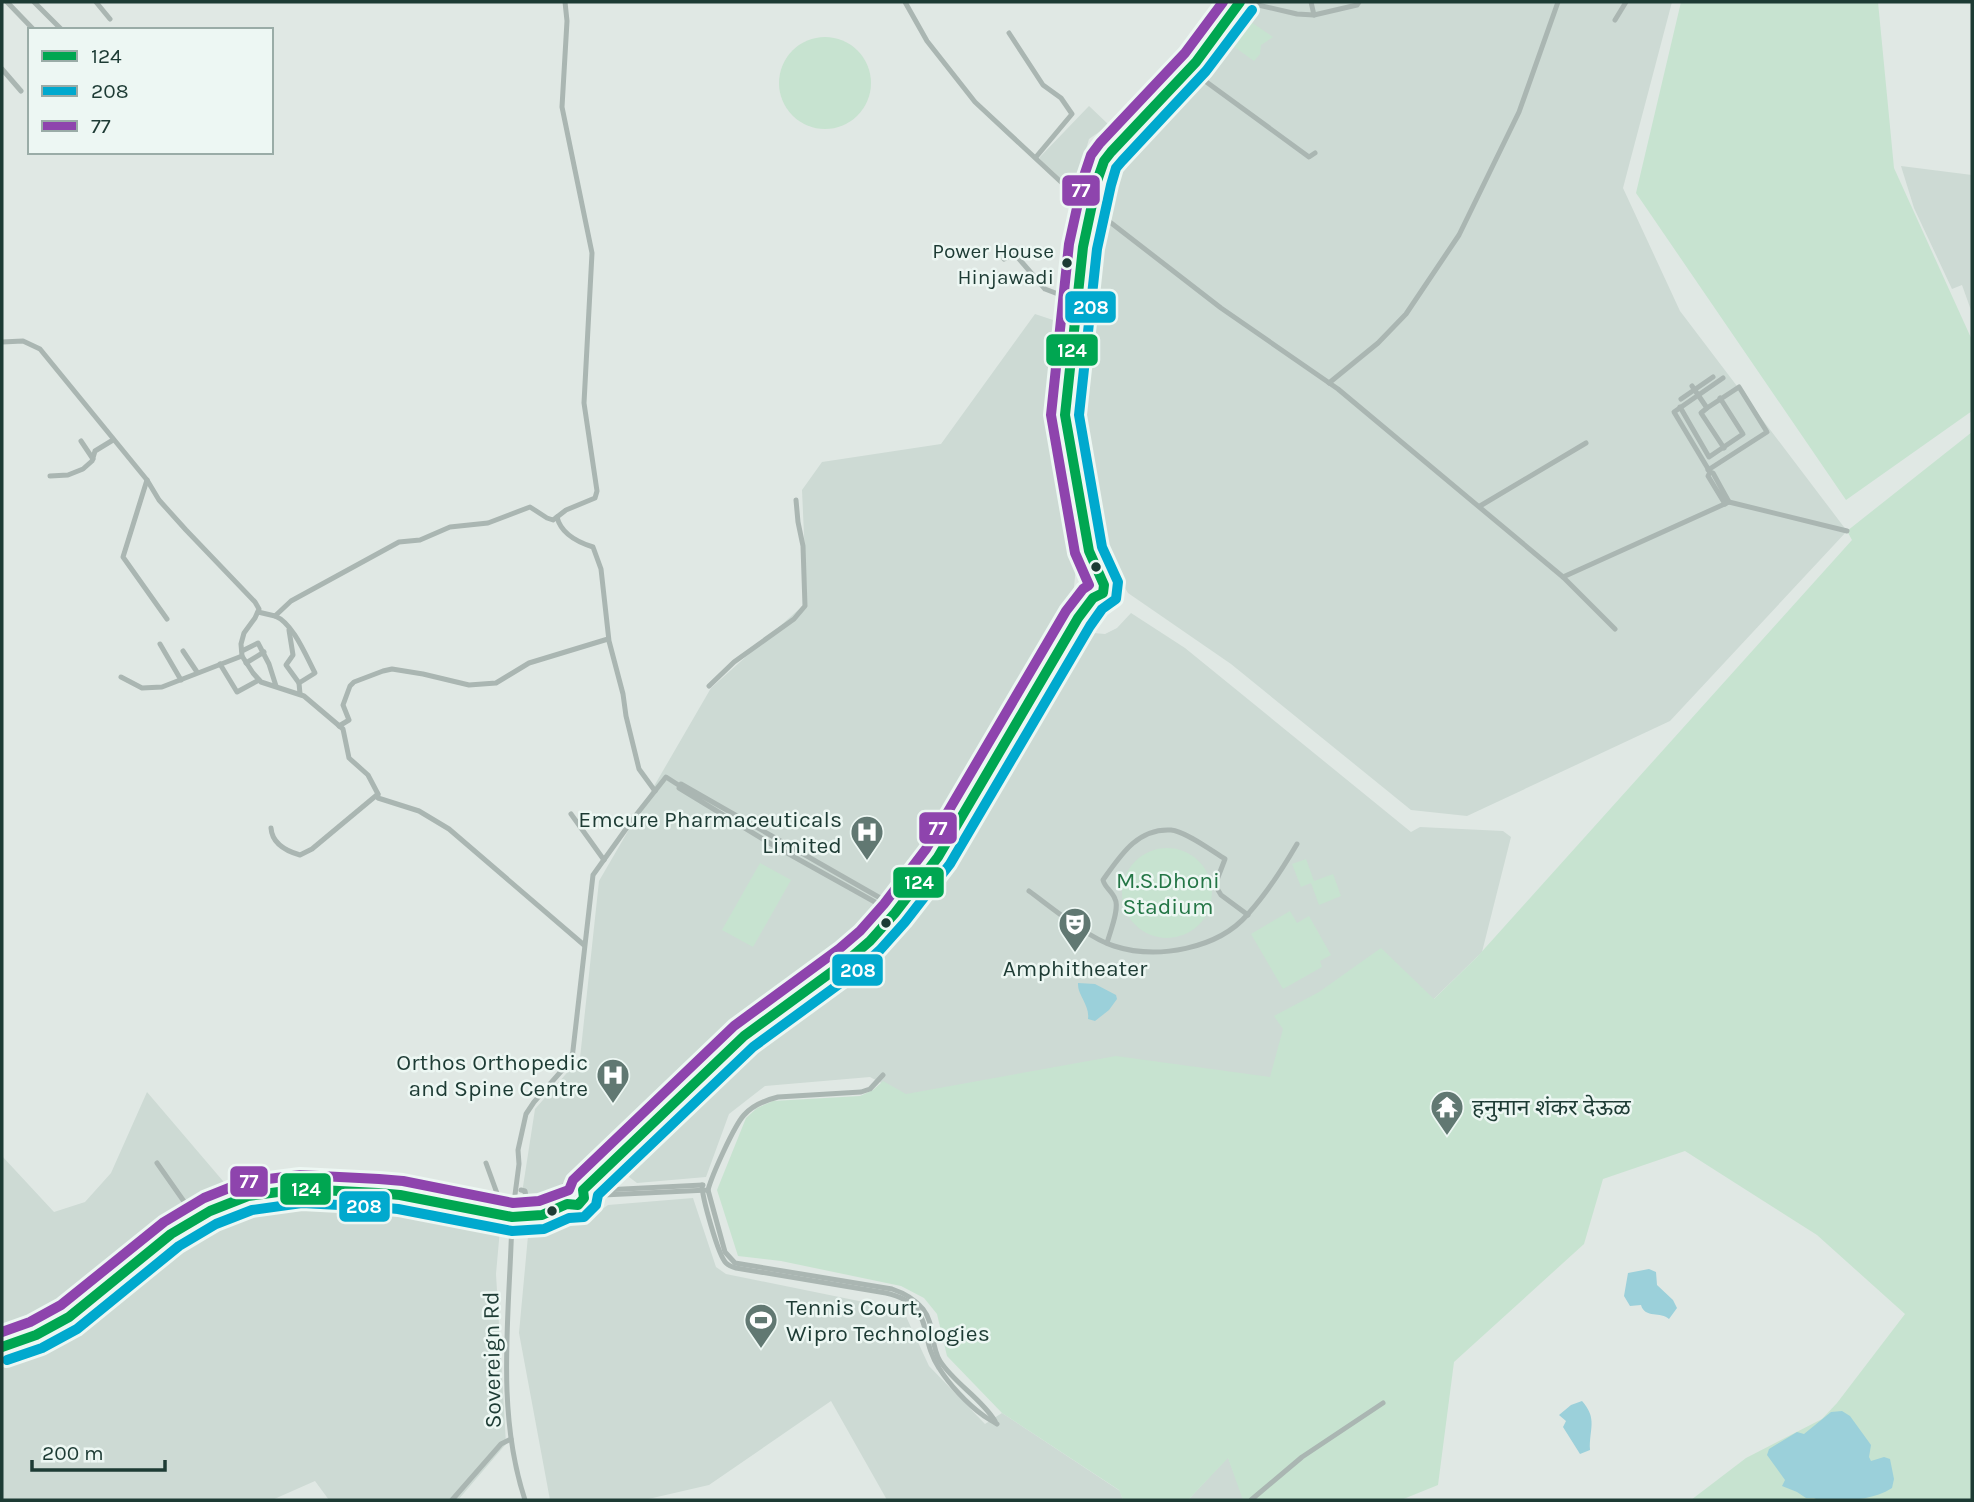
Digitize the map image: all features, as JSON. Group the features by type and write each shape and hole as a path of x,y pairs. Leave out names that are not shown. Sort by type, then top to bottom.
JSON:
{"main road":[{"path":"1027,700 1084,592 1083,552 1060,428 1071,299 1084,203 1092,168 1102,148 1183,64 1231,2"},
{"path":"1084,592 1093,598 1099,597 1104,590 1087,538 1062,402 1083,247 1100,171 1111,152 1190,70 1242,2"},
{"path":"1183,64 1190,70"},
{"path":"1085,582 1091,577 1099,578"},
{"path":"2,1347 59,1323 83,1307 181,1227 210,1211 248,1196 301,1189 379,1193 542,1215 567,1204 575,1206 583,1200 584,1190 600,1173 744,1036 870,941 937,848 1078,618 1093,598"},
{"path":"2,1340 65,1311 190,1210 239,1189 286,1180 390,1184 502,1207 512,1213 543,1207 562,1195 565,1187 595,1167 740,1031 844,956 894,910"},
{"path":"572,1183 584,1190"},
{"path":"562,1195 567,1204"}],"street":[{"path":"7,2 32,28"},
{"path":"34,2 60,28"},
{"path":"96,2 110,19"},
{"path":"275,616 291,601 399,541 420,540 450,527 488,523 526,508 536,510 553,520 566,510 595,498 597,491 584,403 592,253 562,107 565,2"},
{"path":"905,2 927,41 965,92 987,116 1036,157 1084,203 1221,308 1329,383 1563,577 1615,629"},
{"path":"1242,2 1314,15 1357,5 1359,2"},
{"path":"1311,2 1314,15"},
{"path":"1329,383 1378,343 1406,314 1460,235 1519,112 1558,2"},
{"path":"1615,20 1626,2"},
{"path":"1009,33 1043,85 1061,98 1072,114 1036,157"},
{"path":"2,69 21,91"},
{"path":"1190,70 1309,157 1315,153"},
{"path":"1004,259 1014,253 1045,289 1071,299"},
{"path":"2,342 23,341 40,349 146,480 159,500 255,603 259,609 244,633 242,653 259,680 304,695 342,729 349,758 368,775 378,798 419,811 449,829 584,945"},
{"path":"1681,398 1723,378"},
{"path":"1709,471 1765,435 1766,431 1739,387 1701,412 1724,448"},
{"path":"1695,391 1674,412 1709,471 1708,477 1727,503"},
{"path":"1695,391 1707,408"},
{"path":"1680,407 1709,456 1743,433 1720,398"},
{"path":"1688,436 1694,432"},
{"path":"1739,438 1745,448"},
{"path":"50,476 74,474 88,465 95,451 113,440"},
{"path":"80,441 93,458"},
{"path":"1480,506 1586,443"},
{"path":"146,480 123,557 167,619"},
{"path":"709,686 734,662 794,620 805,607 803,546 796,500"},
{"path":"1563,577 1727,503 1847,531"},
{"path":"557,517 559,524 577,542 593,547 601,569 608,639 626,716 639,769 655,791 666,777 680,786 679,788 894,910"},
{"path":"258,612 284,621 301,644 315,673 299,682"},
{"path":"289,629 293,655 286,665 299,682 300,694"},
{"path":"339,726 349,720 343,705 350,686 383,671 392,669 423,674 469,685 496,682 529,663 608,639"},
{"path":"121,677 142,688 162,687 220,664 258,643 276,686"},
{"path":"160,644 181,680"},
{"path":"183,651 198,672"},
{"path":"246,663 264,652"},
{"path":"220,664 237,692 259,680"},
{"name":"Sovereign Rd","path":"525,1500 514,1467 505,1337 518,1150 526,1114 572,1059 582,992 584,945 593,875 655,791"},
{"path":"271,828 271,836 281,846 300,855 312,849 378,794"},
{"path":"571,814 604,860"},
{"path":"1107,943 1117,909 1115,898 1105,887 1103,880 1119,857 1138,837 1156,832 1172,830 1224,859 1215,886 1221,895 1248,915"},
{"path":"1028,891 1114,946 1150,952 1178,950 1209,941 1232,929 1248,915 1297,844"},
{"path":"883,1075 870,1089 861,1092 778,1097 750,1109 741,1119 706,1187 717,1227 728,1258 735,1263 892,1289 915,1300 925,1311 940,1360 968,1397 990,1414 996,1423"},
{"path":"157,1163 190,1210"},
{"path":"486,1163 502,1207"},
{"path":"600,1173 601,1185 607,1190"},
{"path":"584,1190 706,1187"},
{"path":"583,1200 603,1195 706,1187"},
{"path":"521,1190 525,1191 529,1211"},
{"path":"1251,1500 1302,1457 1383,1403"},
{"path":"452,1500 501,1444 511,1438"}],"shaded area":[{"path":"1248,2 1672,2 1623,188 1680,311 1847,531 1670,721 1467,816 1411,810 1231,664 1128,593 1096,541 1068,400 1089,276 1085,273 1090,266 1109,156 1224,37"},
{"path":"1089,106 1109,125 1089,139 1074,191 1039,158"},
{"path":"1901,166 1972,175 1972,313 1962,285 1952,289 1914,208"},
{"path":"1035,314 1062,323 1050,414 1076,567 1072,607 896,887 819,960 755,1007 606,1152 542,1203 520,1206 535,1109 580,1058 599,881 711,688 807,602 802,490 822,462 941,444"},
{"path":"1131,613 1185,648 1411,832 1420,827 1503,831 1511,837 1482,952 1404,1028 1342,1074 906,1096 870,1077 765,1086 729,1114 706,1177 637,1183 617,1168 758,1035 864,960 934,879 1082,632 1105,634 1117,628"},
{"path":"147,1092 240,1201 266,1192 321,1192 501,1218 496,1274 506,1444 458,1500 329,1500 315,1481 272,1500 2,1500 2,1156 54,1212 85,1202 111,1173"},
{"path":"693,1198 716,1267 726,1274 903,1310 929,1366 985,1424 1002,1413 1120,1491 1123,1500 887,1500 831,1401 709,1485 644,1500 550,1500 519,1333 529,1225 598,1212 608,1205"},
{"path":"1228,1457 1244,1500 1188,1500"}],"green space":[{"path":"1681,2 1878,2 1894,168 1972,340 1972,411 1846,500 1636,193"},
{"path":"1245,18 1273,37 1261,45 1260,54 1254,61 1226,41"},
{"path":"825,37 843,41 857,51 867,65 871,83 867,101 857,115 843,125 825,129 807,125 793,115 783,101 779,83 783,65 793,51 807,41"},
{"path":"1972,432 1972,1500 1691,1500 1746,1458 1822,1419 1905,1314 1817,1235 1685,1151 1603,1179 1584,1244 1454,1362 1438,1485 1401,1500 1243,1500 1228,1458 1188,1500 1123,1500 1119,1490 1002,1413 947,1356 937,1314 924,1298 901,1286 781,1261 738,1256 717,1190 746,1118 757,1108 773,1101 860,1096 883,1081 906,1094 1116,1056 1270,1077 1283,1029 1274,1016 1319,992 1381,948 1434,999 1477,957 1852,540 1847,531"},
{"name":"M.S.Dhoni Stadium","path":"1167,848 1184,852 1199,861 1208,876 1212,893 1208,910 1199,925 1184,934 1167,938 1150,934 1135,925 1126,910 1122,893 1126,876 1135,861 1150,852"},
{"path":"1306,859 1314,881 1333,874 1341,896 1319,905 1311,883 1301,887 1292,864"},
{"path":"760,863 791,880 753,947 722,930"},
{"path":"1290,911 1297,923 1309,916 1331,955 1320,961 1322,967 1283,989 1251,934"}],"water":[{"path":"1078,983 1095,984 1116,995 1117,999 1109,1010 1095,1021 1088,1019"},
{"path":"1649,1269 1656,1272 1657,1285 1673,1300 1677,1308 1669,1319 1646,1312 1641,1305 1630,1306 1624,1296 1628,1273"},
{"path":"1582,1401 1590,1413 1592,1424 1590,1450 1580,1454 1563,1427 1566,1421 1559,1415 1571,1405"},
{"path":"1842,1411 1850,1416 1871,1445 1871,1461 1884,1457 1890,1459 1894,1479 1892,1488 1866,1498 1818,1500 1806,1498 1782,1486 1785,1480 1767,1455 1769,1449 1797,1432 1804,1434 1831,1412"}],"transit line":[{"name":"77","path":"2,1332 30,1322 61,1305 164,1222 204,1198 244,1182 300,1175 379,1179 403,1181 513,1203 539,1201 569,1190 573,1180 734,1026 860,931 926,849 1066,611 1089,585 1075,553 1051,415 1069,244 1084,176 1091,155 1100,143 1185,53 1223,2"},
{"name":"124","path":"2,1347 36,1335 69,1317 171,1234 210,1211 248,1196 301,1189 378,1193 512,1217 542,1215 567,1204 578,1205 584,1198 583,1190 744,1036 870,941 938,857 1078,618 1093,598 1103,593 1104,585 1089,551 1065,415 1083,247 1097,181 1104,161 1111,152 1196,62 1240,2"},
{"name":"208","path":"7,1360 42,1348 77,1329 179,1246 216,1224 252,1210 302,1203 377,1207 512,1231 544,1229 569,1218 584,1217 596,1205 598,1195 753,1047 857,971 880,950 950,864 1090,626 1102,609 1116,599 1118,582 1102,547 1079,415 1097,249 1111,185 1116,168 1206,71 1252,10"}],"place":[{"name":"Power House Hinjawadi","path":"1067,263"},
{"name":"Emcure Pharmaceuticals Limited","path":"867,862"},
{"name":"Amphitheater","path":"1075,954"},
{"name":"Orthos Orthopedic and Spine Centre","path":"613,1105"},
{"name":"हनुमान शंकर देऊळ","path":"1447,1137"},
{"name":"Tennis Court, Wipro Technologies","path":"761,1350"}]}
